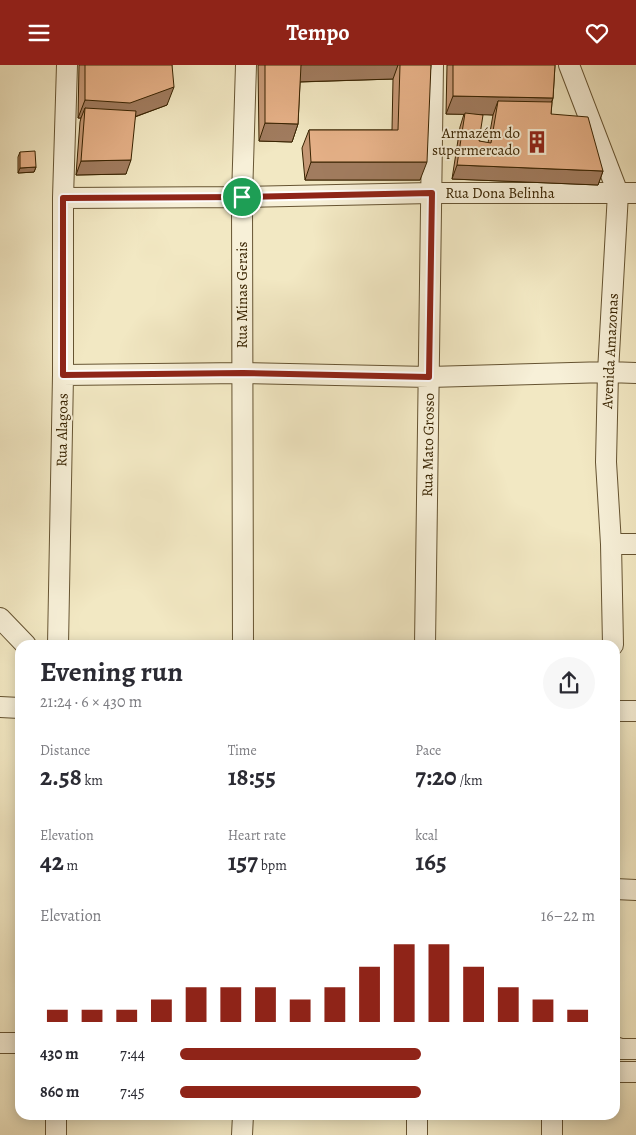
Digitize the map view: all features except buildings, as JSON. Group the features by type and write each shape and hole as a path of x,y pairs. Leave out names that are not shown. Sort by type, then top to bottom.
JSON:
{"street":[{"name":"Rua Alagoas","path":"58,640 63,375 63,198 67,65"},
{"name":"Rua Minas Gerais","path":"243,640 242,197 246,65"},
{"name":"Rua Mato Grosso","path":"425,640 434,65"},
{"name":"Avenida Amazonas","path":"570,65 627,193 608,372 606,462 611,544 613,640"},
{"name":"Rua Dona Belinha","path":"63,198 432,193 627,193"},
{"path":"63,375 243,373 429,377 608,372 636,373"},
{"path":"611,544 636,544"},
{"path":"0,618 21,640"},
{"path":"0,707 15,708"},
{"path":"620,711 636,711"},
{"path":"620,889 636,890"},
{"path":"0,1043 15,1043"},
{"path":"620,1049 636,1049"},
{"path":"620,1072 636,1072"},
{"path":"56,1120 56,1135"},
{"path":"242,1135 244,1120"},
{"path":"417,1120 417,1135"},
{"path":"552,1120 552,1135"}],"place":[{"name":"Armazém do supermercado","path":"537,142"}],"route":[{"path":"432,193 429,377 243,373 63,375 63,198 242,197 432,193"}]}
